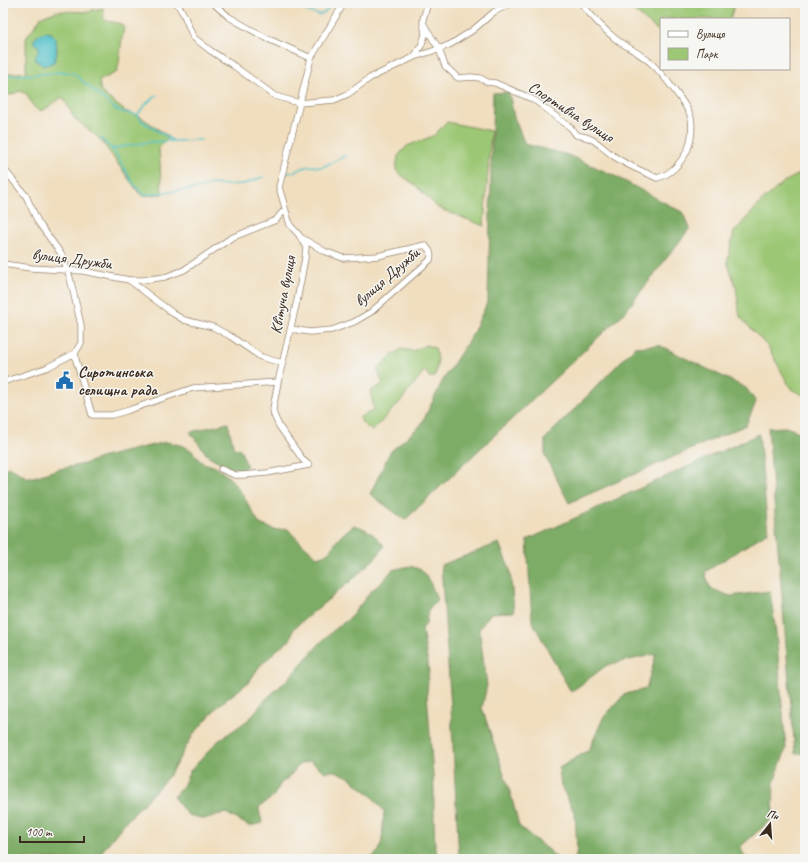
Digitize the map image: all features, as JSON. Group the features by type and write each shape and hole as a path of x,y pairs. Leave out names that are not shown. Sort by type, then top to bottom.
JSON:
{"street":[{"path":"177,3 184,15 193,37 275,96 299,103 334,100 348,94 370,78 414,57 451,44 473,30 494,12 511,3"},
{"path":"213,3 235,21 266,38 311,58"},
{"name":"Квітуча вулиця","path":"221,469 236,476 267,473 309,465 303,460 290,443 276,421 273,408 305,258 306,247 300,236 290,225 278,187 311,58 344,3"},
{"path":"414,57 421,46 424,35 424,22 422,19 428,3"},
{"name":"Спортивна вулиця","path":"439,49 445,66 458,78 480,78 487,82 495,83 537,102 571,128 576,135 587,136 598,142 616,157 657,178 664,177 673,170 682,159 690,145 691,118 688,110 674,90 652,64 606,31 595,21 581,3"},
{"path":"424,22 439,49"},
{"path":"3,168 28,198 38,222 62,256 70,278 81,325 81,343 75,353 46,368 3,382"},
{"name":"вулиця Дружби","path":"3,264 84,271 129,280 165,277 184,270 231,238 276,220 284,208"},
{"name":"вулиця Дружби","path":"290,329 310,332 332,330 354,322 371,312 430,260 431,255 430,251 425,245 378,256 343,258 324,251 300,236"},
{"path":"129,280 184,320 213,327 230,336 261,357 282,363"},
{"path":"75,353 87,402 92,415 100,416 126,411 193,388 278,382"}],"green space":[{"path":"624,3 735,3 730,18 660,18 660,32"},
{"path":"103,8 104,20 121,24 124,28 117,72 99,81 101,92 125,111 141,117 169,137 159,148 162,194 143,196 139,193 100,139 74,118 63,97 47,108 39,110 31,103 27,94 20,91 10,95 3,95 3,74 27,72 26,38 41,17 58,11 90,12 92,10"},
{"path":"509,92 514,117 525,144 568,155 613,175 682,212 690,228 625,312 405,520 370,494 390,452 421,425 443,380 472,335 488,301 493,93"},
{"path":"447,122 491,131 484,226 438,208 415,185 397,172 398,156 407,146 433,136"},
{"path":"805,171 805,395 803,395 791,389 768,347 740,317 736,287 727,262 734,232 762,201 784,182"},
{"path":"426,345 435,348 438,360 435,377 429,377 425,370 401,401 372,431 362,423 360,417 374,410 370,391 383,384 377,369 401,349 413,351"},
{"path":"659,345 746,388 756,402 746,425 569,503 545,456 545,439 635,347"},
{"path":"228,423 234,449 240,449 247,466 242,471 228,467 207,455 190,432"},
{"path":"786,427 805,434 805,753 795,754 768,428"},
{"path":"759,434 768,532 705,572 710,588 730,596 770,591 776,633 786,749 774,782 773,818 740,847 746,859 575,859 577,849 575,814 561,786 559,768 589,750 603,718 625,694 646,689 656,654 607,665 571,692 532,621 527,540"},
{"path":"166,442 186,447 192,451 200,461 215,467 225,474 232,480 242,494 260,524 275,530 288,529 317,557 330,550 340,536 354,525 371,533 384,546 379,554 359,574 294,628 290,640 259,667 249,682 218,706 193,735 169,776 122,826 96,859 3,859 3,469 9,467 26,477 34,477 59,469 84,464 100,458"},
{"path":"499,543 510,570 514,612 491,613 479,629 487,685 482,708 511,795 519,826 559,859 459,859 451,708 441,565"},
{"path":"410,566 422,570 431,584 437,600 428,610 426,624 422,629 429,670 427,692 434,789 435,848 440,859 370,859 379,851 382,840 384,811 370,794 349,777 335,771 325,772 310,761 300,764 288,778 281,783 273,797 259,807 263,823 249,826 226,813 205,819 188,815 173,797 183,786 190,771 218,741 248,720 265,700 287,680 321,642 336,628 349,619 371,591 381,583 392,570"}],"water":[{"path":"41,33 51,33 56,38 57,53 54,62 44,66 35,60 39,47 34,43 34,39"}],"waterway":[{"path":"283,3 319,15 324,13 333,3"},
{"path":"3,76 62,72 73,73 115,109 137,115 147,103 157,95"},
{"path":"137,115 142,121 172,140"},
{"path":"100,138 112,149 134,185 144,195 201,188 210,184 244,184 263,177"},
{"path":"111,149 148,142 201,140"},
{"path":"286,172 290,173 308,166 322,167 345,156"}],"place":[{"name":"Сиротинська селищна рада","path":"65,381"}]}
